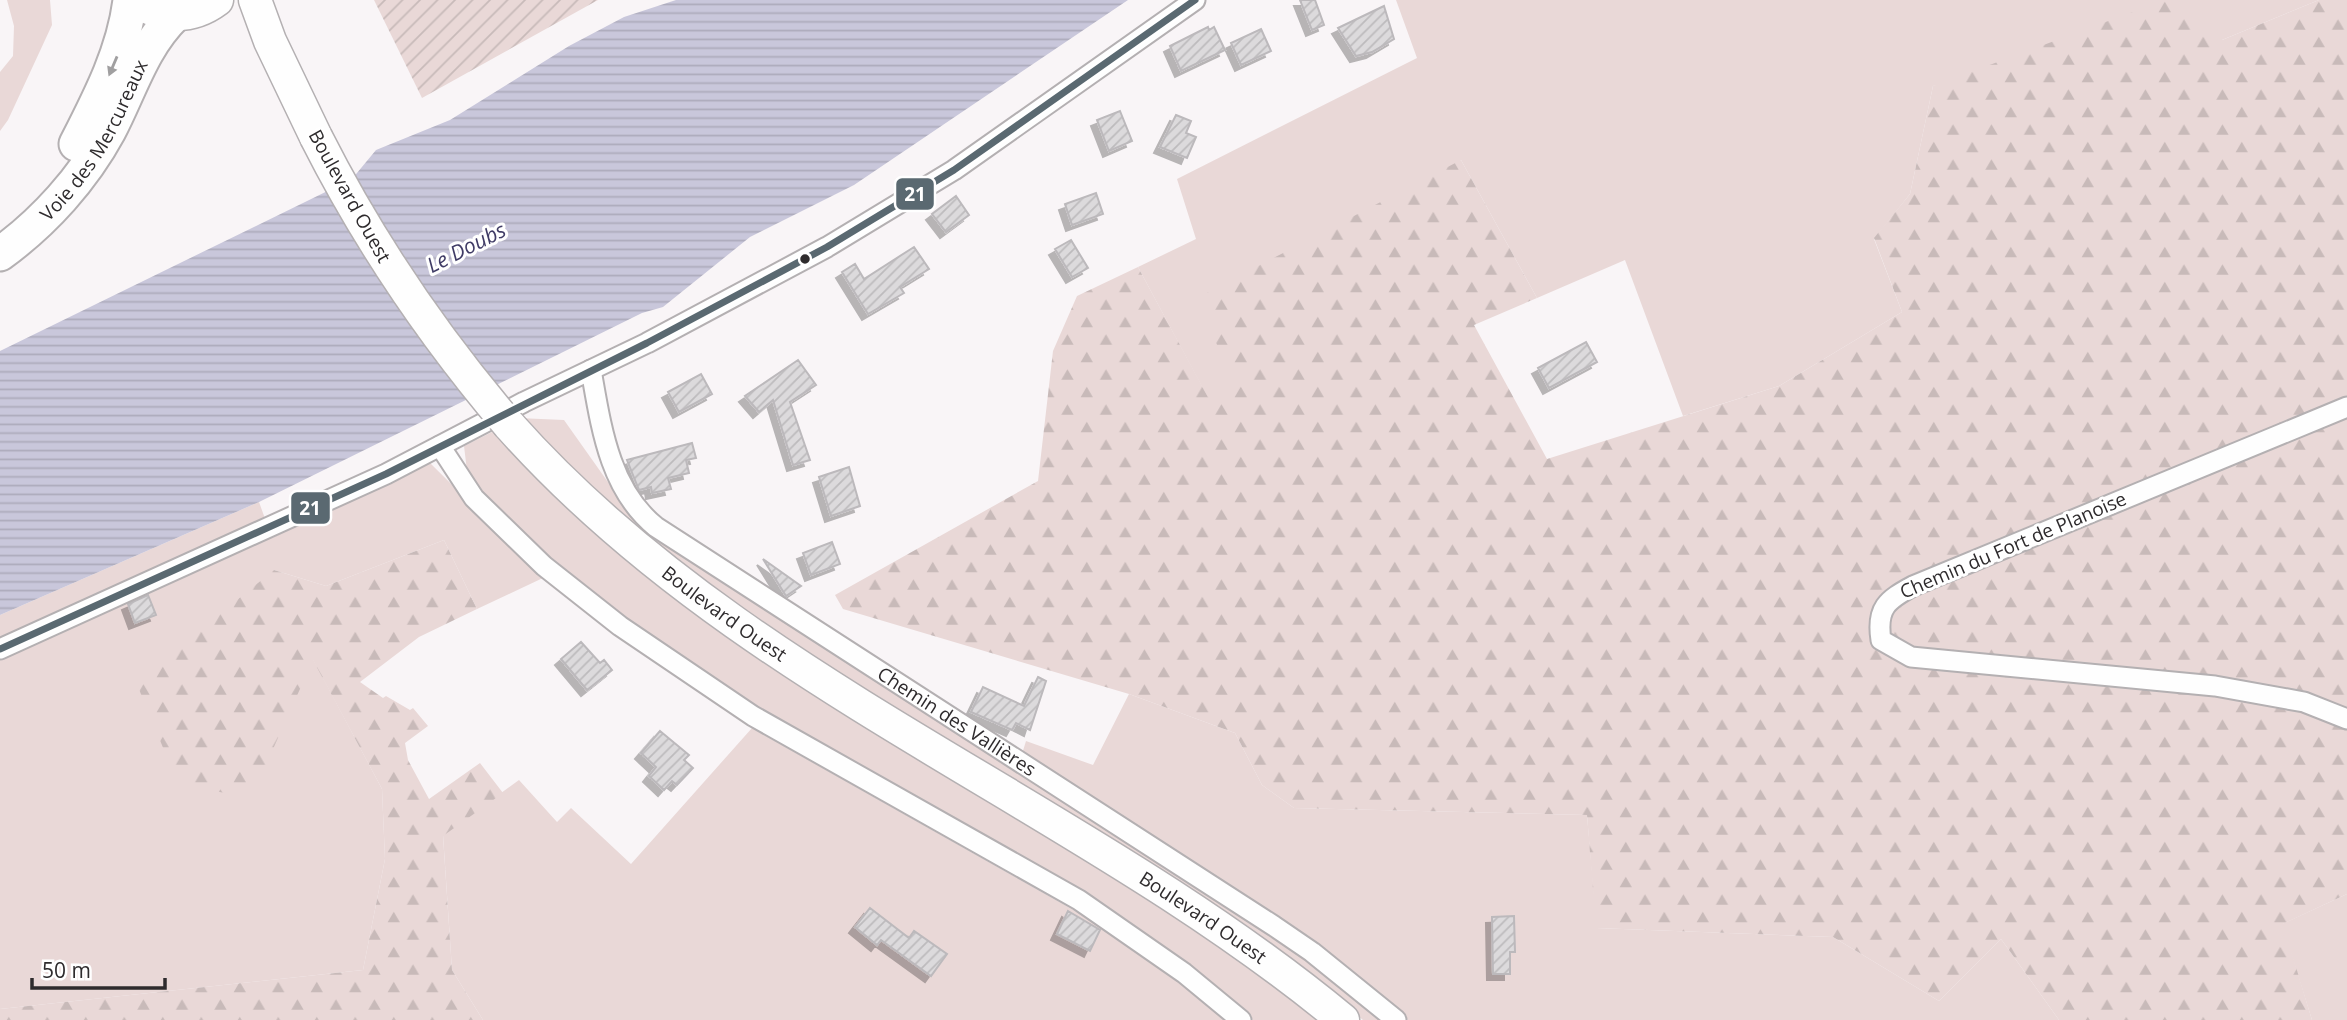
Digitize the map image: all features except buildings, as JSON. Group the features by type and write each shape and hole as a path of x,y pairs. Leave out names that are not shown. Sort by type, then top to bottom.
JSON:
{"highway":[{"name":"Voie des Mercureaux","path":"0,230 33,201 74,147 123,39 130,0"},
{"name":"Voie des Mercureaux","path":"0,254 46,214 93,157 145,55 198,8"}],"main road":[{"path":"136,0 158,12 198,8 235,19 270,41"},
{"name":"Boulevard Ouest","path":"255,0 270,41 316,137 361,222 401,285 509,425 600,518 717,612 798,666 1203,916 1285,973 1343,1020"}],"street":[{"path":"0,649 160,574 333,499 709,311 892,210 1087,79 1195,0"},
{"name":"Chemin des Vallières","path":"591,370 617,478 634,506 656,527 1273,926 1321,959 1396,1020"},
{"name":"Chemin du Fort de Planoise","path":"2347,407 1913,586 1888,599 1878,623 1881,640 1911,657 2215,686 2304,702 2347,719"},
{"path":"440,446 474,498 544,566 620,626 753,716 1079,900 1184,973 1241,1020"}],"green space":[{"path":"7,0 50,0 52,25 8,120 0,131 0,72 13,56 14,26"},
{"path":"374,0 598,0 422,98"},
{"path":"1396,0 2319,0 2222,40 1933,86 1910,194 1874,239 1902,312 1779,386 1683,416 1625,260 1537,298 1461,160 1235,388 1208,398 1138,267 1196,239 1177,179 1417,58"},
{"path":"2165,0 2222,40 2319,0 2347,0 2347,894 2283,924 2312,1020 2059,1020 2001,939 1939,1001 1833,937 1596,928 1587,815 1294,808 1262,785 1235,733 1129,694 843,609 835,595 1038,481 1053,351 1077,296 1138,267 1208,397 1235,387 1197,298 1461,160 1537,298 1474,325 1547,459 1779,386 1902,312 1874,238 1910,194 1933,86"},
{"path":"518,418 564,420 632,516 1318,964 1385,1020 1363,1020 1307,974 787,646 602,506"},
{"path":"500,428 577,513 1199,928 1323,1020 1253,1020 1126,919 761,712 605,607 504,518 468,479 464,446"},
{"path":"428,461 545,577 477,609 444,540 326,586 274,570 313,659 382,789 385,859 363,970 0,1009 0,615 259,502 272,538"},
{"path":"444,540 477,609 419,637 360,682 383,698 386,696 410,710 413,708 428,726 405,743 408,760 429,799 480,763 503,793 443,836 452,970 483,1020 0,1020 0,1009 363,970 385,859 382,789 313,660 251,798 178,784 136,682 274,570 326,586"},
{"path":"1129,694 1235,733 1262,785 1294,808 1587,815 1597,928 1833,937 1939,1001 2001,939 2059,1020 1408,1020 1022,754 1026,741 1093,765"},
{"path":"752,728 1123,938 1227,1020 483,1020 452,970 443,835 519,780 557,822 571,808 631,864"},
{"path":"2347,894 2347,1020 2312,1020 2282,924"}],"water":[{"name":"Le Doubs","path":"676,0 1128,0 854,185 750,237 663,307 642,313 259,502 0,615 0,351 352,179 376,150 450,120 569,46 624,17"}],"transit line":[{"name":"21","path":"0,649 386,474 647,343 827,247 954,170 1195,0"}]}
